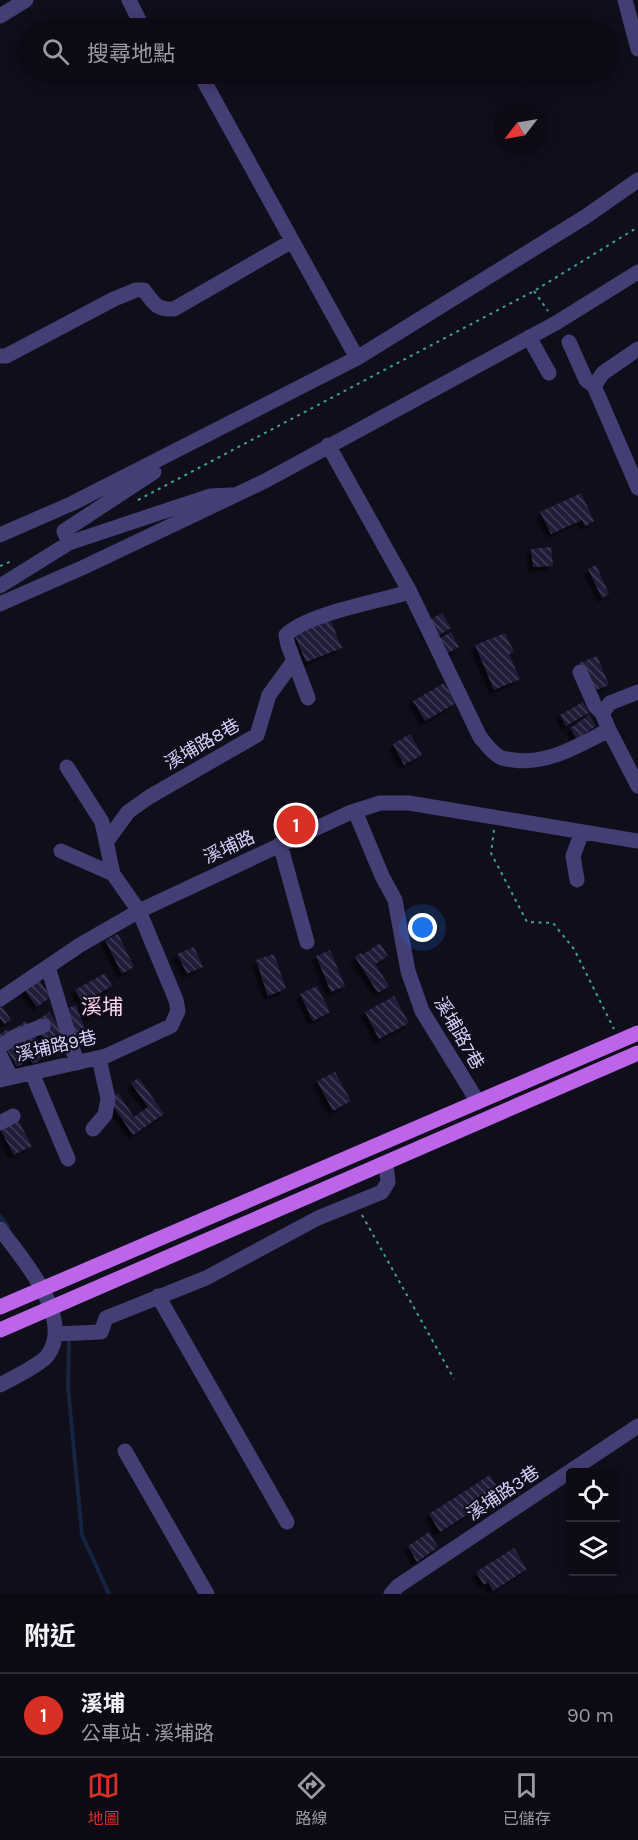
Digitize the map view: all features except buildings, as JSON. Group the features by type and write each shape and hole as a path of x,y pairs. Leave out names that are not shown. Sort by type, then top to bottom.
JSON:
{"main road":[{"path":"0,1307 638,1033"},
{"path":"0,1330 638,1053"}],"street":[{"path":"0,16 26,0"},
{"path":"129,0 138,18"},
{"path":"625,0 636,31 638,49"},
{"path":"206,84 357,358"},
{"path":"0,535 73,503 190,445 357,358 585,217 638,180"},
{"path":"0,356 6,356 114,299 136,290 144,291 154,304 164,310 174,309 292,241"},
{"path":"0,604 239,494 556,323 638,272"},
{"path":"529,337 549,373"},
{"path":"569,342 586,380 594,386 638,488"},
{"path":"594,386 603,373 638,349"},
{"path":"69,543 64,531 169,462 190,445"},
{"path":"328,445 410,592 480,737 500,758 518,761 555,756 609,730"},
{"path":"0,586 69,543 210,496 239,494"},
{"path":"308,698 293,662 286,635 294,627 328,615 410,592"},
{"name":"溪埔路8巷","path":"107,841 128,812 149,797 257,735 269,695 293,662"},
{"path":"580,672 595,706 602,712 638,786"},
{"path":"602,712 610,703 638,692"},
{"path":"67,767 102,822 113,874"},
{"name":"溪埔路","path":"0,999 140,911 280,844 355,811 380,803 410,803 638,841"},
{"name":"溪埔路7巷","path":"355,811 382,876 396,900 408,971 422,1011 478,1102"},
{"path":"577,880 573,856 582,832"},
{"path":"280,844 307,942"},
{"path":"61,851 113,874"},
{"name":"溪埔路9巷","path":"5,1078 99,1058 171,1026 178,1011 176,1000 140,911 113,874"},
{"path":"48,967 77,1063"},
{"path":"0,1047 14,1037 44,1026"},
{"path":"0,1055 5,1078"},
{"path":"93,1129 105,1114 108,1099 99,1058"},
{"path":"32,1073 68,1159"},
{"path":"55,1334 101,1332 106,1318 206,1278 318,1218 382,1192 388,1182 386,1163"},
{"path":"0,1229 42,1289 51,1308 55,1334 47,1356 0,1385"},
{"path":"158,1296 287,1522"},
{"name":"溪埔路3巷","path":"391,1594 398,1587 638,1426"},
{"path":"125,1451 207,1594"}],"path":[{"path":"136,502 534,291 638,227"},
{"path":"534,291 556,323"},
{"path":"0,566 22,556"},
{"path":"496,818 491,853 527,922 553,923 574,949 620,1040"},
{"path":"355,1202 454,1379"}],"waterway":[{"path":"0,1216 8,1227"},
{"path":"69,1337 68,1387 82,1535 109,1594"}],"place":[{"name":"溪埔","path":"296,825"}],"district":[{"name":"溪埔","path":"102,1007"}]}
